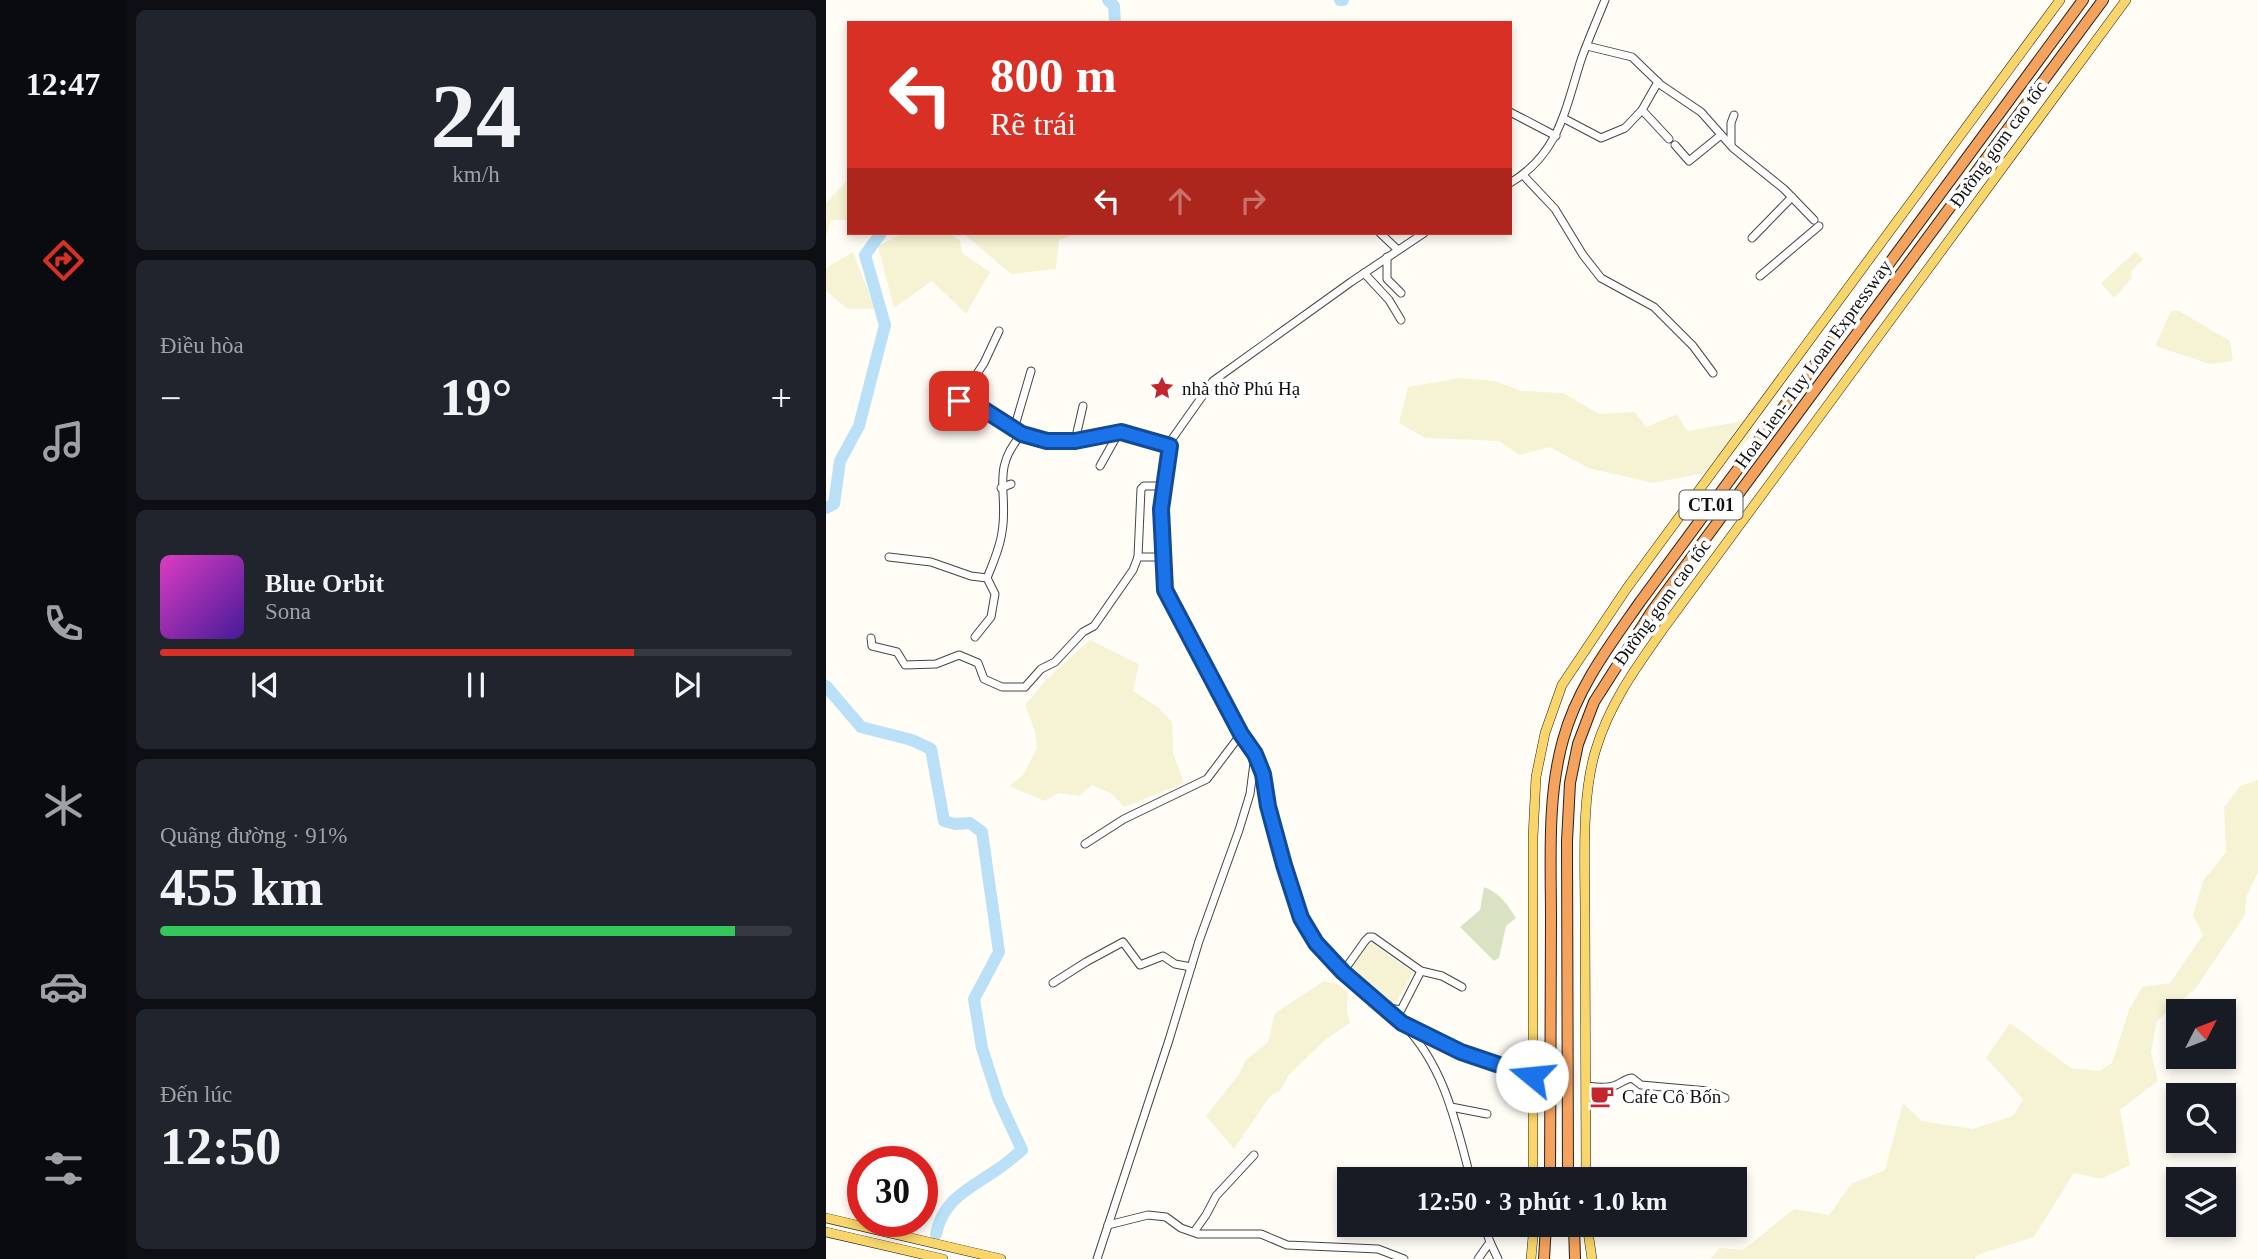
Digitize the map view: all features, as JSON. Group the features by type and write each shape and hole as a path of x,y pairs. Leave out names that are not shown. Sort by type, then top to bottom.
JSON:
{"highway":[{"name":"Hoa Lien- Tuy Loan Expressway","path":"1549,1167 1551,840 1555,781 1563,740 1579,695 1640,601 2083,0"},
{"name":"Hoa Lien- Tuy Loan Expressway","path":"1570,1167 1567,841 1570,783 1578,744 1594,702 1613,668 1661,600 2103,0"},
{"path":"1547,1259 1548,1237"},
{"path":"1569,1237 1569,1259"},
{"path":"1575,1237 1576,1259"}],"main road":[{"name":"Đường gom cao tốc","path":"1533,1167 1533,837 1536,777 1545,733 1562,685 1627,588 2060,0"},
{"name":"Đường gom cao tốc","path":"1586,1167 1585,846 1589,785 1595,752 1609,711 1666,625 2126,0"},
{"path":"826,1218 1001,1259"},
{"path":"826,1232 943,1259"},
{"path":"1531,1259 1533,1237"},
{"path":"1589,1237 1592,1259"}],"street":[{"path":"1512,182 1541,158 1556,136 1605,0"},
{"path":"1587,46 1632,57 1658,82 1701,111 1731,145 1792,197 1816,223 1760,276"},
{"path":"1563,118 1601,138 1625,128 1642,110 1658,82"},
{"path":"1642,110 1689,161 1721,135"},
{"path":"1512,113 1556,136"},
{"path":"1731,145 1734,115"},
{"path":"1523,175 1555,209 1583,255 1601,278 1654,307 1693,346 1713,373"},
{"path":"1752,238 1792,197"},
{"path":"1382,235 1398,250"},
{"path":"1421,235 1213,381 1187,416 1170,446 1161,509 1165,590 1241,734 1255,754 1301,918 1316,943 1343,972 1402,1023 1434,1065 1451,1107 1467,1167"},
{"path":"1387,257 1387,279 1401,293"},
{"path":"1364,273 1390,300 1401,320"},
{"path":"999,331 984,363 959,401 983,409 1022,434 1047,441 1075,441 1119,432 1170,446"},
{"path":"1014,429 1031,371"},
{"path":"1075,441 1083,406"},
{"path":"1100,466 1119,432"},
{"path":"975,637 991,617 995,594 987,579 1003,530 1002,475 1007,454 1022,434"},
{"path":"1001,488 1012,484"},
{"path":"871,638 872,646 894,650 905,665 936,664 959,655 978,663 984,678 1002,687 1025,687 1041,669 1055,662 1083,632 1094,626 1133,570 1138,557 1141,489 1144,486 1164,486"},
{"path":"889,557 932,562 987,579"},
{"path":"1138,557 1164,557"},
{"path":"1085,844 1124,819 1207,779 1241,734"},
{"path":"1097,1259 1250,794 1255,754"},
{"path":"1250,794 1259,786 1267,793"},
{"path":"1343,972 1369,937 1373,937 1421,971 1442,976 1462,987"},
{"path":"1053,983 1123,942 1140,965 1163,956 1175,964 1191,967"},
{"path":"1381,1005 1395,1011 1401,1010 1421,971"},
{"path":"1402,1023 1461,1052 1532,1076"},
{"path":"1586,1086 1618,1085 1622,1080 1632,1078 1641,1085 1708,1091 1725,1098"},
{"path":"1451,1107 1487,1114"},
{"path":"1194,1232 1216,1196 1254,1155"},
{"path":"1108,1225 1148,1215 1166,1217 1181,1228 1194,1232 1261,1234 1287,1245 1378,1249 1404,1259"},
{"path":"1488,1237 1499,1259"},
{"path":"1478,1259 1489,1242"}],"shaded area":[{"path":"847,181 847,220 831,220 826,237 826,203"},
{"path":"900,235 952,235 960,241 962,253 990,272 966,314 932,281 894,308 878,246"},
{"path":"965,235 1073,235 1059,240 1056,269 1011,274"},
{"path":"853,252 875,309 848,309 826,291 826,268"},
{"path":"2135,252 2144,259 2131,271 2132,278 2114,298 2101,283"},
{"path":"2171,311 2179,311 2230,341 2233,361 2210,364 2155,346"},
{"path":"1460,378 1494,381 1522,391 1563,393 1599,414 1635,412 1646,427 1677,414 1687,431 1755,419 1749,439 1714,471 1653,483 1588,468 1550,447 1519,455 1499,441 1425,438 1399,423 1408,387"},
{"path":"1090,640 1139,664 1133,691 1159,708 1172,722 1173,753 1184,783 1124,807 1112,794 1092,785 1079,796 1059,793 1045,801 1009,786 1023,775 1037,748 1035,731 1025,705 1047,679"},
{"path":"2258,780 2258,872 2246,897 2245,915 2196,988 2183,999 2166,999 2166,1013 2157,1021 2151,1052 2158,1081 2120,1110 2130,1165 2101,1179 2074,1173 2034,1237 1980,1254 1974,1259 1710,1259 1720,1248 1743,1250 1794,1209 1829,1215 1851,1184 1885,1170 1903,1103 1922,1121 1972,1129 2013,1116 2023,1099 1986,1058 2010,1023 2071,1068 2099,1071 2112,1063 2129,1010 2142,987 2170,983 2203,935 2193,915 2203,881 2226,852 2224,807 2240,786"},
{"path":"1373,943 1413,973 1395,1004 1385,1002 1349,971 1368,944"},
{"path":"1324,981 1338,984 1348,993 1347,1011 1350,1023 1325,1040 1288,1076 1280,1091 1270,1096 1234,1149 1206,1116 1240,1073 1245,1061 1268,1042 1275,1013"}],"green space":[{"path":"1484,887 1499,896 1516,918 1506,926 1499,958 1494,961 1460,927 1480,910"}],"waterway":[{"path":"1108,0 1114,6 1115,21"},
{"path":"826,508 834,504 840,461 859,426 885,325 865,255 880,235"},
{"path":"826,686 861,727 912,740 931,749 944,821 955,824 970,823 982,832 999,952 974,999 982,1048 998,1098 1022,1150 958,1196 938,1226"}],"place":[{"name":"nhà thờ Phú Hạ","path":"1162,388"},
{"name":"Cafe Cô Bốn","path":"1602,1096"}],"route":[{"path":"959,401 983,409 1022,434 1047,441 1075,441 1121,432 1170,446 1161,509 1165,590 1241,734 1255,754 1263,774 1268,806 1301,918 1316,943 1343,972 1402,1023 1483,1061 1532,1076"}]}
